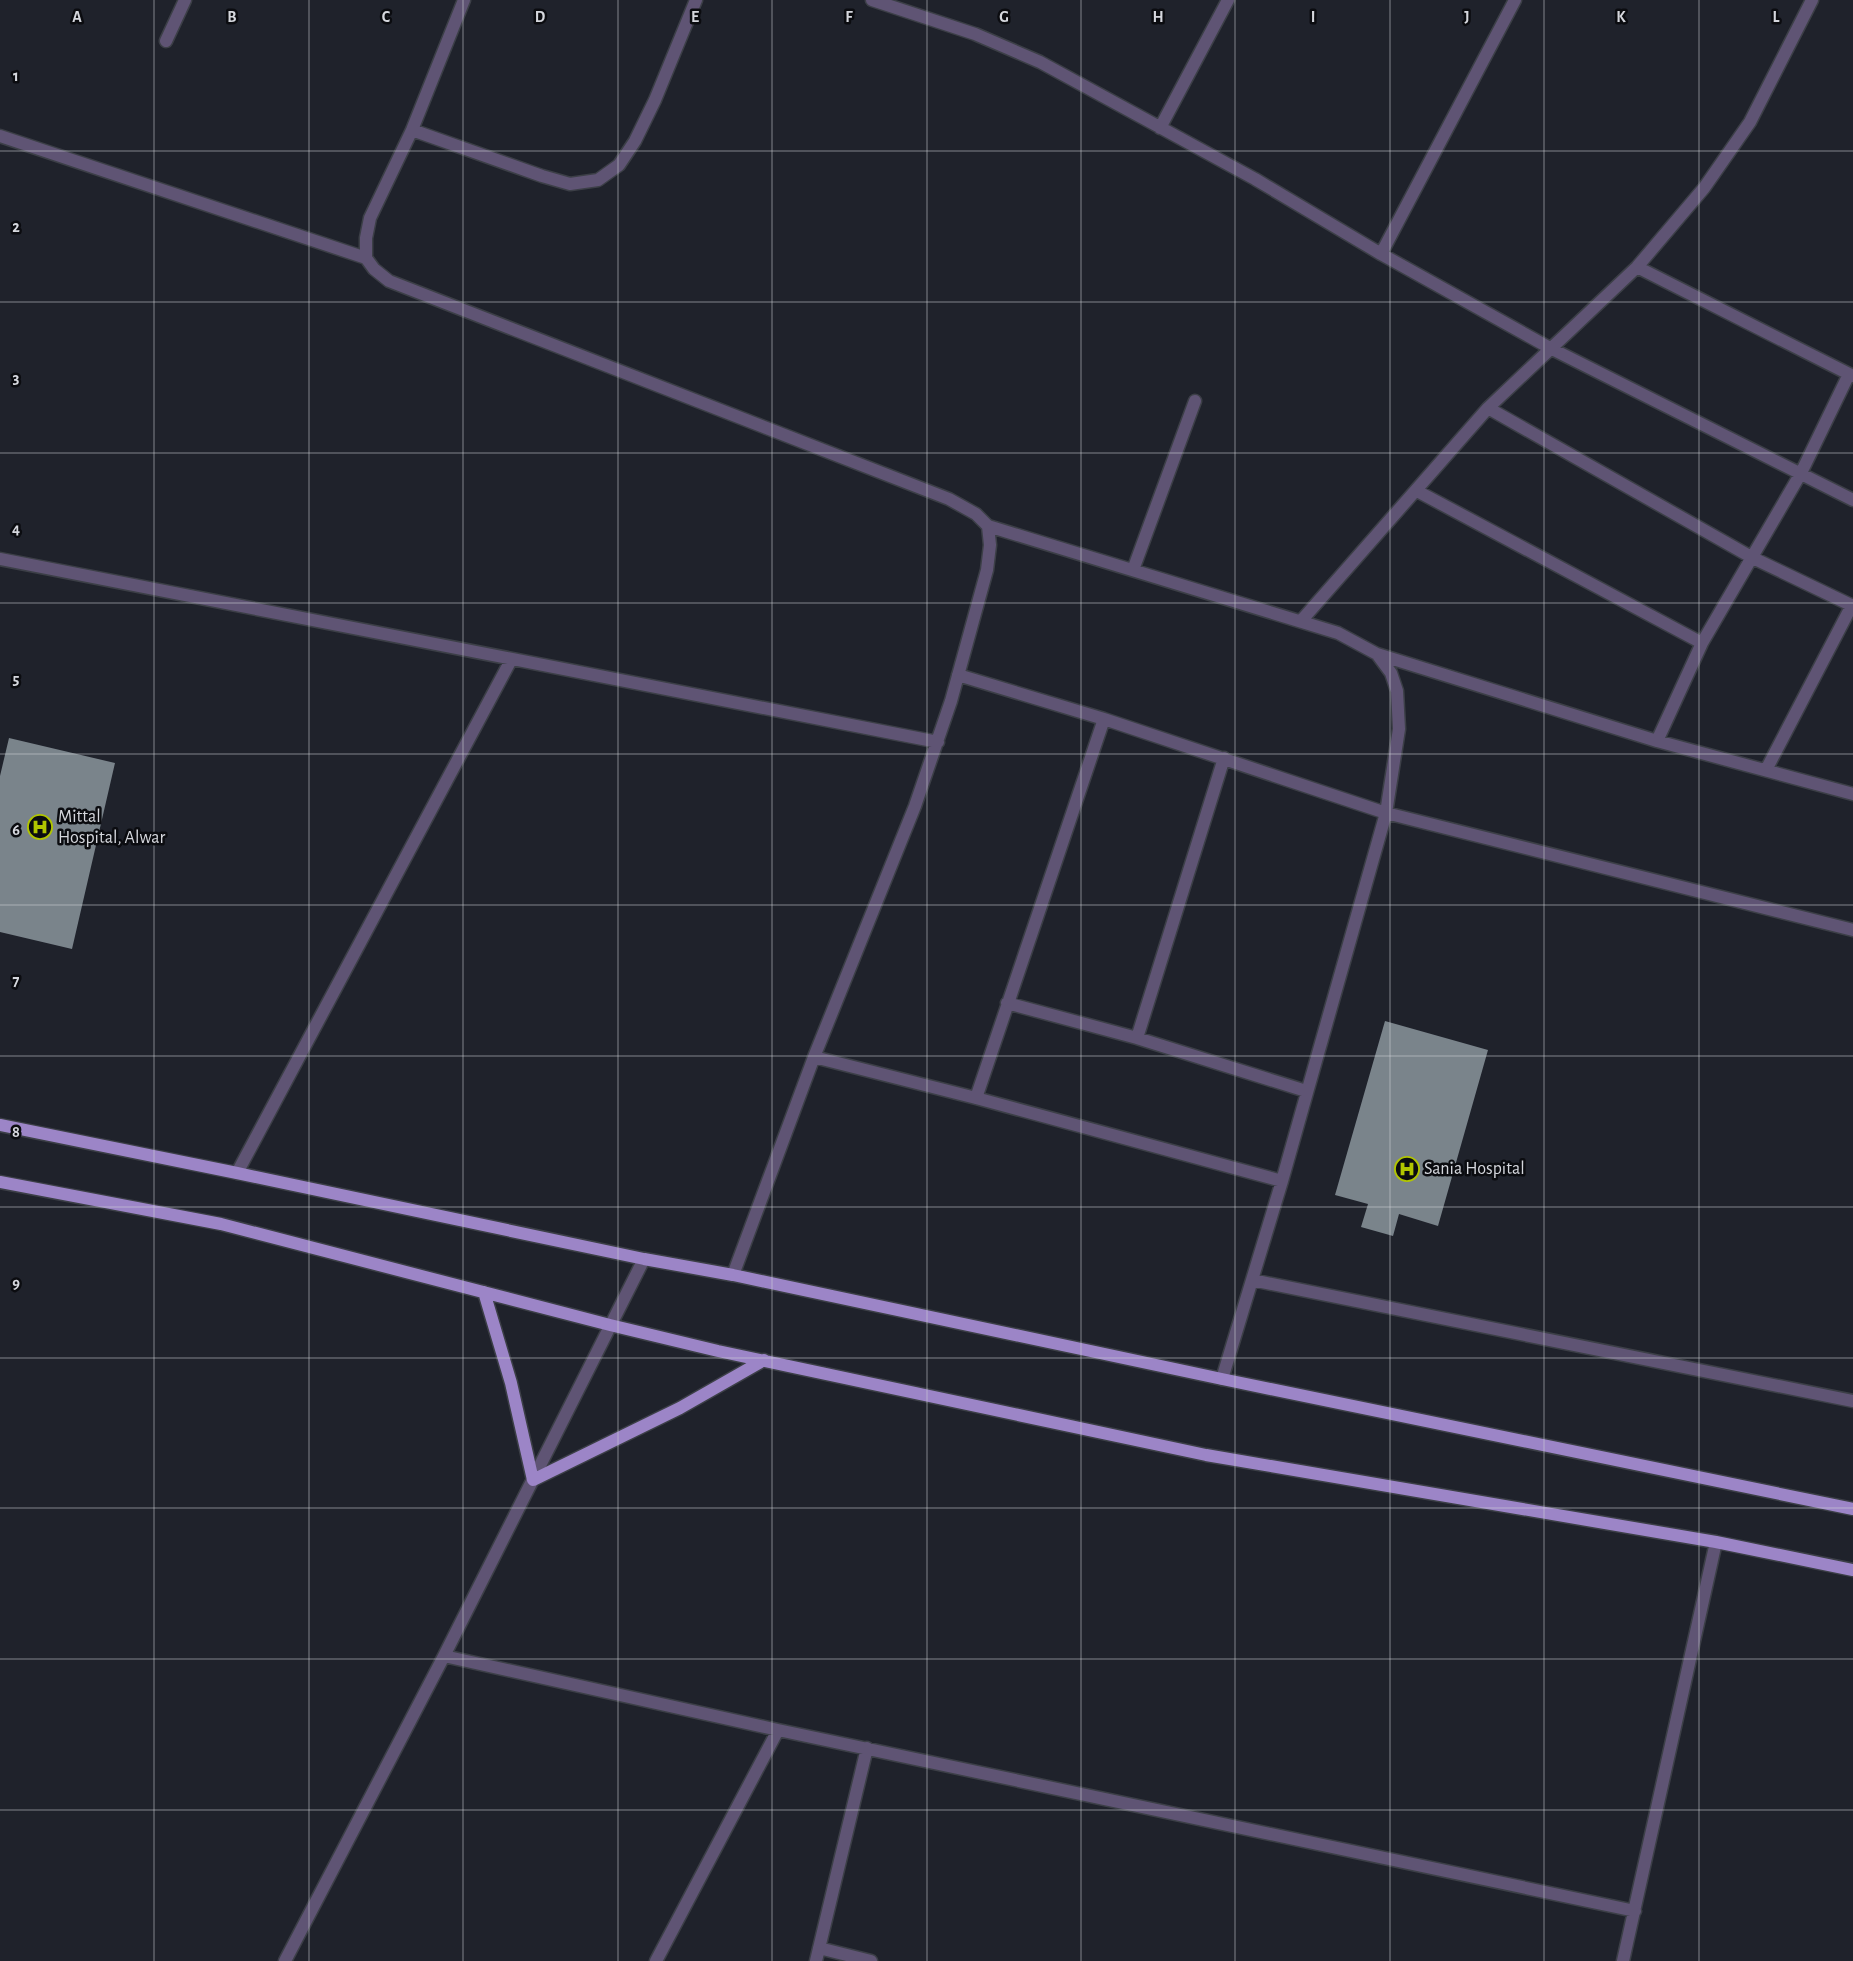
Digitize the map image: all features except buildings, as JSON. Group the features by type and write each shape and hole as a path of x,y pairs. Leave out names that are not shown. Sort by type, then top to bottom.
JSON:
{"main road":[{"path":"0,1125 644,1259 733,1274 1222,1379 1853,1509"},
{"path":"0,1182 221,1224 610,1325 764,1360 1206,1454 1716,1542 1853,1570"},
{"path":"484,1292 511,1383 533,1480 680,1408 764,1360"}],"street":[{"path":"166,41 185,0"},
{"path":"366,258 366,238 370,218 412,130 464,0"},
{"path":"412,130 570,184 598,180 619,165 635,141 655,100 696,0"},
{"path":"872,0 975,34 1040,62 1255,179 1381,254 1550,348 1853,500"},
{"path":"1160,128 1228,0"},
{"path":"1381,254 1515,0"},
{"path":"1301,621 1488,408 1637,266 1704,188 1750,122 1812,0"},
{"path":"0,136 366,258 374,269 389,281 903,480 956,503 976,514 988,526 1301,621 1338,633 1377,654 1657,741 1853,794"},
{"path":"1637,266 1851,375 1801,473 1702,643 1657,741"},
{"path":"1133,570 1195,401"},
{"path":"1488,408 1753,558 1852,606 1766,770"},
{"path":"1417,491 1702,643"},
{"path":"733,1274 814,1057 915,806 938,742 987,570 990,545 988,526"},
{"path":"0,559 938,742"},
{"path":"1222,1379 1282,1181 1386,813 1399,730 1397,691 1390,673 1377,654"},
{"path":"237,1173 511,660"},
{"path":"958,675 1104,719 1386,813 1853,930"},
{"path":"976,1098 1104,719"},
{"path":"1137,1038 1224,758"},
{"path":"1007,1003 1137,1038 1306,1091"},
{"path":"814,1057 976,1098 1282,1181"},
{"path":"285,1961 444,1656 644,1259"},
{"path":"1252,1280 1853,1401"},
{"path":"1623,1961 1716,1542"},
{"path":"444,1656 778,1730 1635,1912"},
{"path":"656,1961 778,1730"},
{"path":"816,1961 867,1748"},
{"path":"819,1948 871,1961"}],"place":[{"name":"Mittal Hospital, Alwar","path":"40,827"},
{"name":"Sania Hospital","path":"1407,1169"}]}
